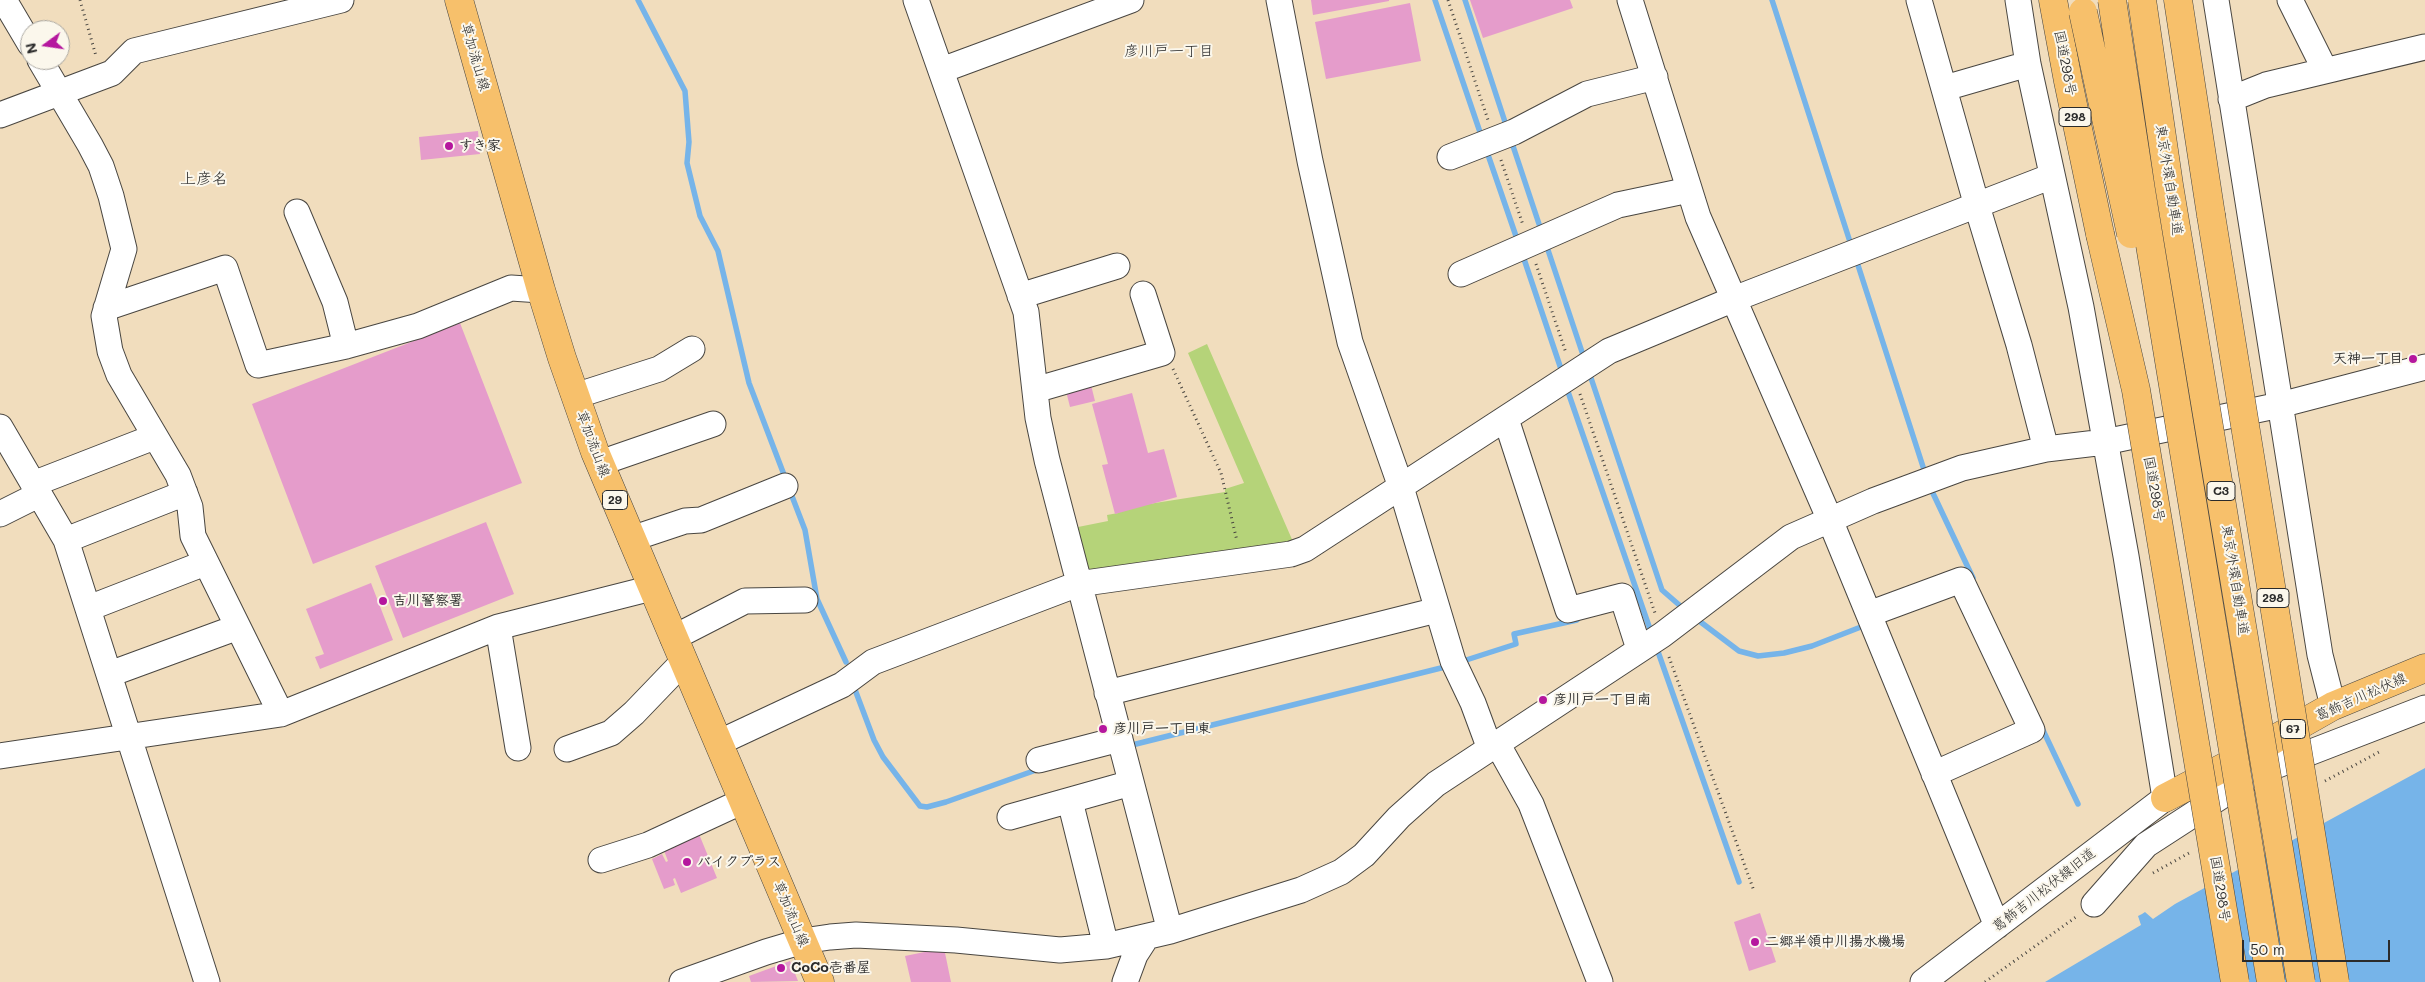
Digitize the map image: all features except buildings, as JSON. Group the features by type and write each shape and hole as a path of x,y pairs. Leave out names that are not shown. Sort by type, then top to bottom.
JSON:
{"main road":[{"name":"草加流山線","path":"459,0 541,290 575,396 600,463 652,588 820,982"},
{"name":"国道298号","path":"2053,0 2100,234 2140,408 2235,982"},
{"name":"298","path":"2082,0 2112,151 2187,464"},
{"name":"東京外環自動車道","path":"2112,0 2141,190 2271,982"},
{"name":"東京外環自動車道","path":"2142,0 2169,185 2301,982"},
{"name":"298","path":"2178,0 2335,982"},
{"name":"葛飾吉川松伏線","path":"2165,798 2254,763 2333,706 2425,668"}],"street":[{"path":"4,0 20,27"},
{"path":"0,115 112,73 134,51 342,0"},
{"path":"916,0 1026,312 1035,390 1047,460 1170,931"},
{"path":"942,70 1131,0"},
{"path":"1278,0 1310,161 1350,342 1401,487 1437,610 1454,661 1494,747 1531,804 1600,982"},
{"path":"1630,0 1698,218 1830,520 1997,926"},
{"path":"1919,0 1977,206 2019,344 2046,449"},
{"path":"2018,0 2028,64 2081,307 2165,798"},
{"path":"2216,0 2320,654 2333,706"},
{"path":"2290,0 2326,70"},
{"path":"2231,99 2266,85 2425,47"},
{"path":"1945,88 2028,64"},
{"path":"46,70 101,166 112,196 124,249 104,316 113,359 119,376 178,475 190,507 193,536 281,714"},
{"path":"1450,157 1494,140 1587,94 1655,77"},
{"path":"718,743 842,685 873,662 1078,584 1241,561 1305,549 1610,351 1734,299 2052,176"},
{"path":"1461,274 1618,204 1689,190"},
{"path":"297,212 335,302 346,346"},
{"path":"1020,296 1117,266"},
{"path":"106,308 225,268 258,365 346,346 418,326 511,288 541,290"},
{"path":"1035,390 1162,353 1143,294"},
{"path":"575,396 659,369 692,349"},
{"path":"682,982 741,972 803,941 856,935 956,940 1060,950 1106,946 1146,938 1301,890 1341,872 1364,855 1418,799 1436,784 1662,634 1791,537 1873,501 1962,468 2046,449 2105,442 2280,405 2425,367"},
{"path":"1506,419 1568,610 1622,596 1639,649"},
{"path":"600,463 713,424"},
{"path":"0,426 66,540 207,982"},
{"path":"0,514 36,489 154,437"},
{"path":"632,539 685,521 701,520 784,486"},
{"path":"66,540 186,493"},
{"path":"89,608 205,563"},
{"path":"1869,614 1962,580 2032,730 1934,774"},
{"path":"0,756 281,714 498,627 652,588"},
{"path":"567,749 611,733 634,713 678,650 744,601 805,600"},
{"path":"1107,693 1437,610"},
{"path":"110,674 238,627"},
{"path":"498,627 518,748"},
{"path":"2094,904 2146,845 2254,763 2425,708"},
{"path":"1039,760 1120,739"},
{"path":"1010,817 1132,783"},
{"name":"葛飾吉川松伏線旧道","path":"1923,982 2165,798"},
{"path":"601,860 648,845 743,801"},
{"path":"1070,801 1106,946"},
{"path":"1125,982 1134,955 1146,938"}],"path":[{"path":"80,0 98,64"},
{"path":"1448,0 1662,634 1754,891"},
{"path":"1162,353 1166,354 1221,473 1241,561"}],"green space":[{"path":"1207,344 1294,544 1096,574 1088,569 1078,527 1108,521 1107,515 1118,513 1117,509 1225,492 1225,489 1244,483 1188,353"}],"water":[{"path":"2425,768 2425,982 2045,982 2141,925 2138,916 2145,912 2153,919 2175,904"}],"waterway":[{"path":"638,0 685,91 689,142 687,163 700,216 718,251 749,383 786,480"},
{"path":"1435,0 1482,138"},
{"path":"1465,0 1507,128"},
{"path":"1772,0 1852,248"},
{"path":"1511,140 1542,233"},
{"path":"1486,149 1518,242"},
{"path":"1546,244 1584,358"},
{"path":"1522,253 1563,375"},
{"path":"1856,259 1926,476"},
{"path":"1589,372 1662,590 1685,610"},
{"path":"1566,386 1652,635"},
{"path":"1930,487 1973,578"},
{"path":"790,491 805,530 817,599 846,662"},
{"path":"1694,617 1739,651 1758,656 1784,653 1812,646 1866,625"},
{"path":"1460,662 1516,644 1514,634 1577,620"},
{"path":"1656,646 1739,882"},
{"path":"1128,746 1449,666"},
{"path":"854,687 874,740 883,757 920,806 927,807 946,802 1039,769"},
{"path":"2041,726 2078,804"}],"place":[{"name":"すき家","path":"449,146"},
{"name":"天神一丁目","path":"2413,359"},
{"name":"吉川警察署","path":"383,601"},
{"name":"彦川戸一丁目南","path":"1543,700"},
{"name":"彦川戸一丁目東","path":"1103,729"},
{"name":"バイクプラス","path":"687,862"},
{"name":"二郷半領中川揚水機場","path":"1755,942"},
{"name":"CoCo壱番屋","path":"781,968"}],"district":[{"name":"彦川戸一丁目","path":"1169,51"},
{"name":"上彦名","path":"204,179"}]}
